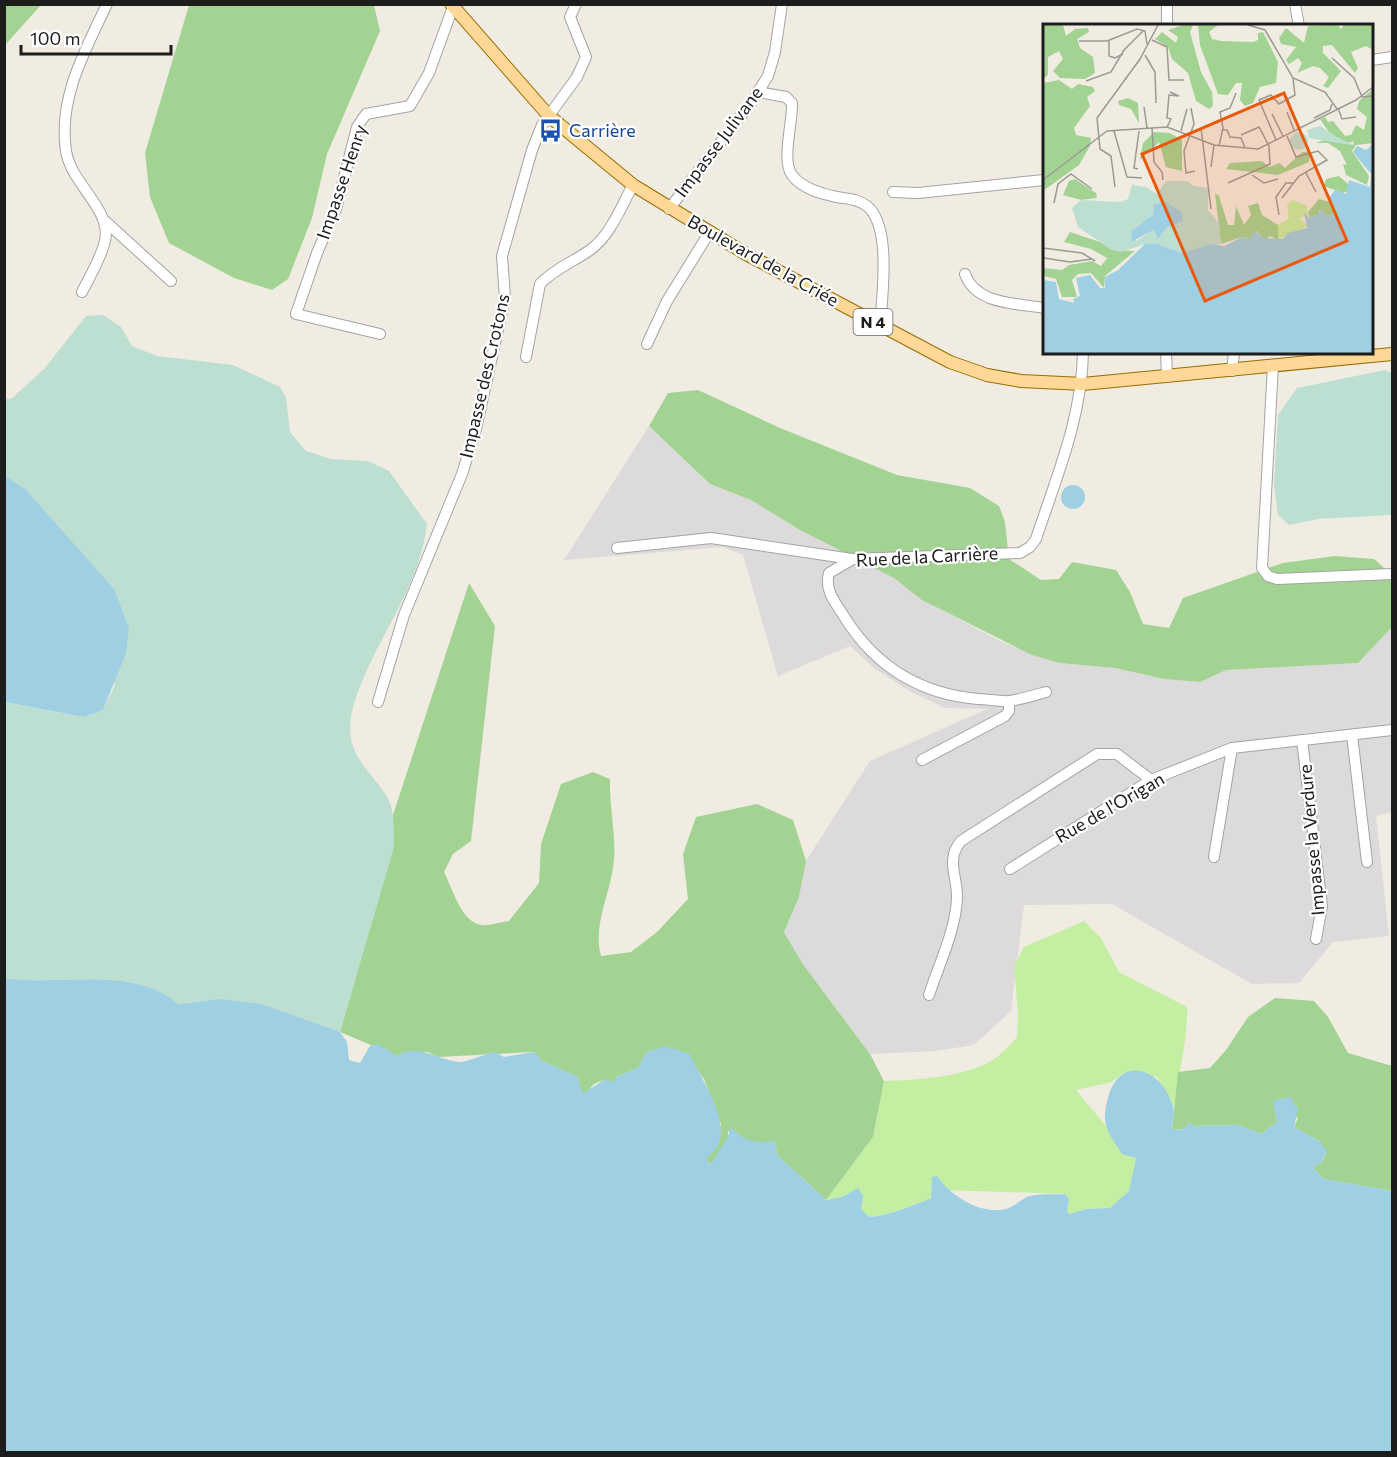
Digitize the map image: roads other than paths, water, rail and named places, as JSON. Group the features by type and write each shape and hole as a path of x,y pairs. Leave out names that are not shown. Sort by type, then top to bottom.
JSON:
{"main road":[{"name":"Boulevard de la Criée","path":"452,5 549,116 633,185 709,233 950,362 987,375 1021,381 1083,384 1232,371 1348,356 1392,354"}],"street":[{"path":"107,4 76,70 65,131 67,154 74,174 105,221 171,281"},
{"name":"Impasse des Crotons","path":"378,702 404,615 458,484 476,429 505,298 502,256 532,150 549,116 577,77 586,57 570,16 576,4"},
{"name":"Impasse Julivane","path":"669,209 768,76 775,52 782,4"},
{"path":"1167,4 1167,24"},
{"path":"1295,4 1299,24"},
{"name":"Impasse Henry","path":"380,334 296,314 317,253 336,209 357,127 366,114 410,106 429,72 452,5"},
{"path":"1373,60 1392,57"},
{"path":"758,92 786,97 792,103 788,159 792,175 810,189 858,200 869,207 877,220 883,253 880,326"},
{"path":"893,192 918,193 1043,180"},
{"path":"525,357 540,284 547,276 591,250 604,237 633,185"},
{"path":"82,292 104,244 105,221"},
{"path":"647,344 667,301 709,233"},
{"path":"965,274 969,285 991,299 1043,308"},
{"name":"Rue de la Carrière","path":"1046,692 1009,701 949,696 930,691 890,667 863,644 830,593 827,582 830,573 853,559 1020,553 1030,547 1036,539 1077,416 1083,384 1083,354"},
{"path":"1166,354 1167,377"},
{"path":"1232,371 1234,354"},
{"path":"1273,366 1262,568 1268,576 1277,579 1392,574"},
{"path":"617,548 711,538 853,559"},
{"path":"922,760 1005,716 1010,711 1009,701"},
{"name":"Rue de l'Origan","path":"1010,869 1152,780 1232,748 1392,730"},
{"path":"1352,735 1367,862"},
{"name":"Impasse la Verdure","path":"1302,740 1322,906 1316,939"},
{"path":"1214,857 1232,748"},
{"path":"929,995 955,914 957,896 951,859 961,841 1097,754 1117,754 1152,780"}],"water":[{"path":"5,476 25,489 114,589 129,628 126,653 103,710 84,717 5,702"},
{"path":"1073,485 1082,488 1085,497 1082,506 1073,509 1064,506 1061,497 1064,488"},
{"path":"5,978 94,979 139,984 159,992 178,1004 219,999 261,1004 340,1032 347,1042 349,1060 360,1063 370,1046 378,1044 397,1056 405,1052 421,1051 460,1062 495,1052 504,1057 534,1052 542,1061 578,1077 582,1094 604,1080 614,1082 616,1077 638,1068 647,1052 665,1046 690,1054 716,1108 721,1136 716,1148 706,1158 710,1165 727,1139 731,1127 740,1136 751,1140 775,1141 777,1155 826,1200 842,1197 858,1188 863,1196 861,1209 868,1216 873,1217 931,1198 932,1177 937,1176 958,1197 986,1209 1006,1209 1031,1196 1065,1194 1069,1199 1067,1212 1070,1214 1086,1209 1110,1208 1129,1191 1136,1158 1122,1154 1109,1132 1105,1119 1106,1105 1112,1086 1120,1076 1129,1071 1150,1074 1159,1082 1174,1109 1172,1130 1184,1129 1190,1122 1193,1126 1238,1125 1261,1134 1277,1122 1273,1101 1290,1097 1298,1109 1294,1127 1320,1142 1327,1151 1321,1163 1312,1167 1324,1179 1392,1191 1392,1452 5,1452"}],"place":[{"name":"Carrière","path":"551,131"}]}
